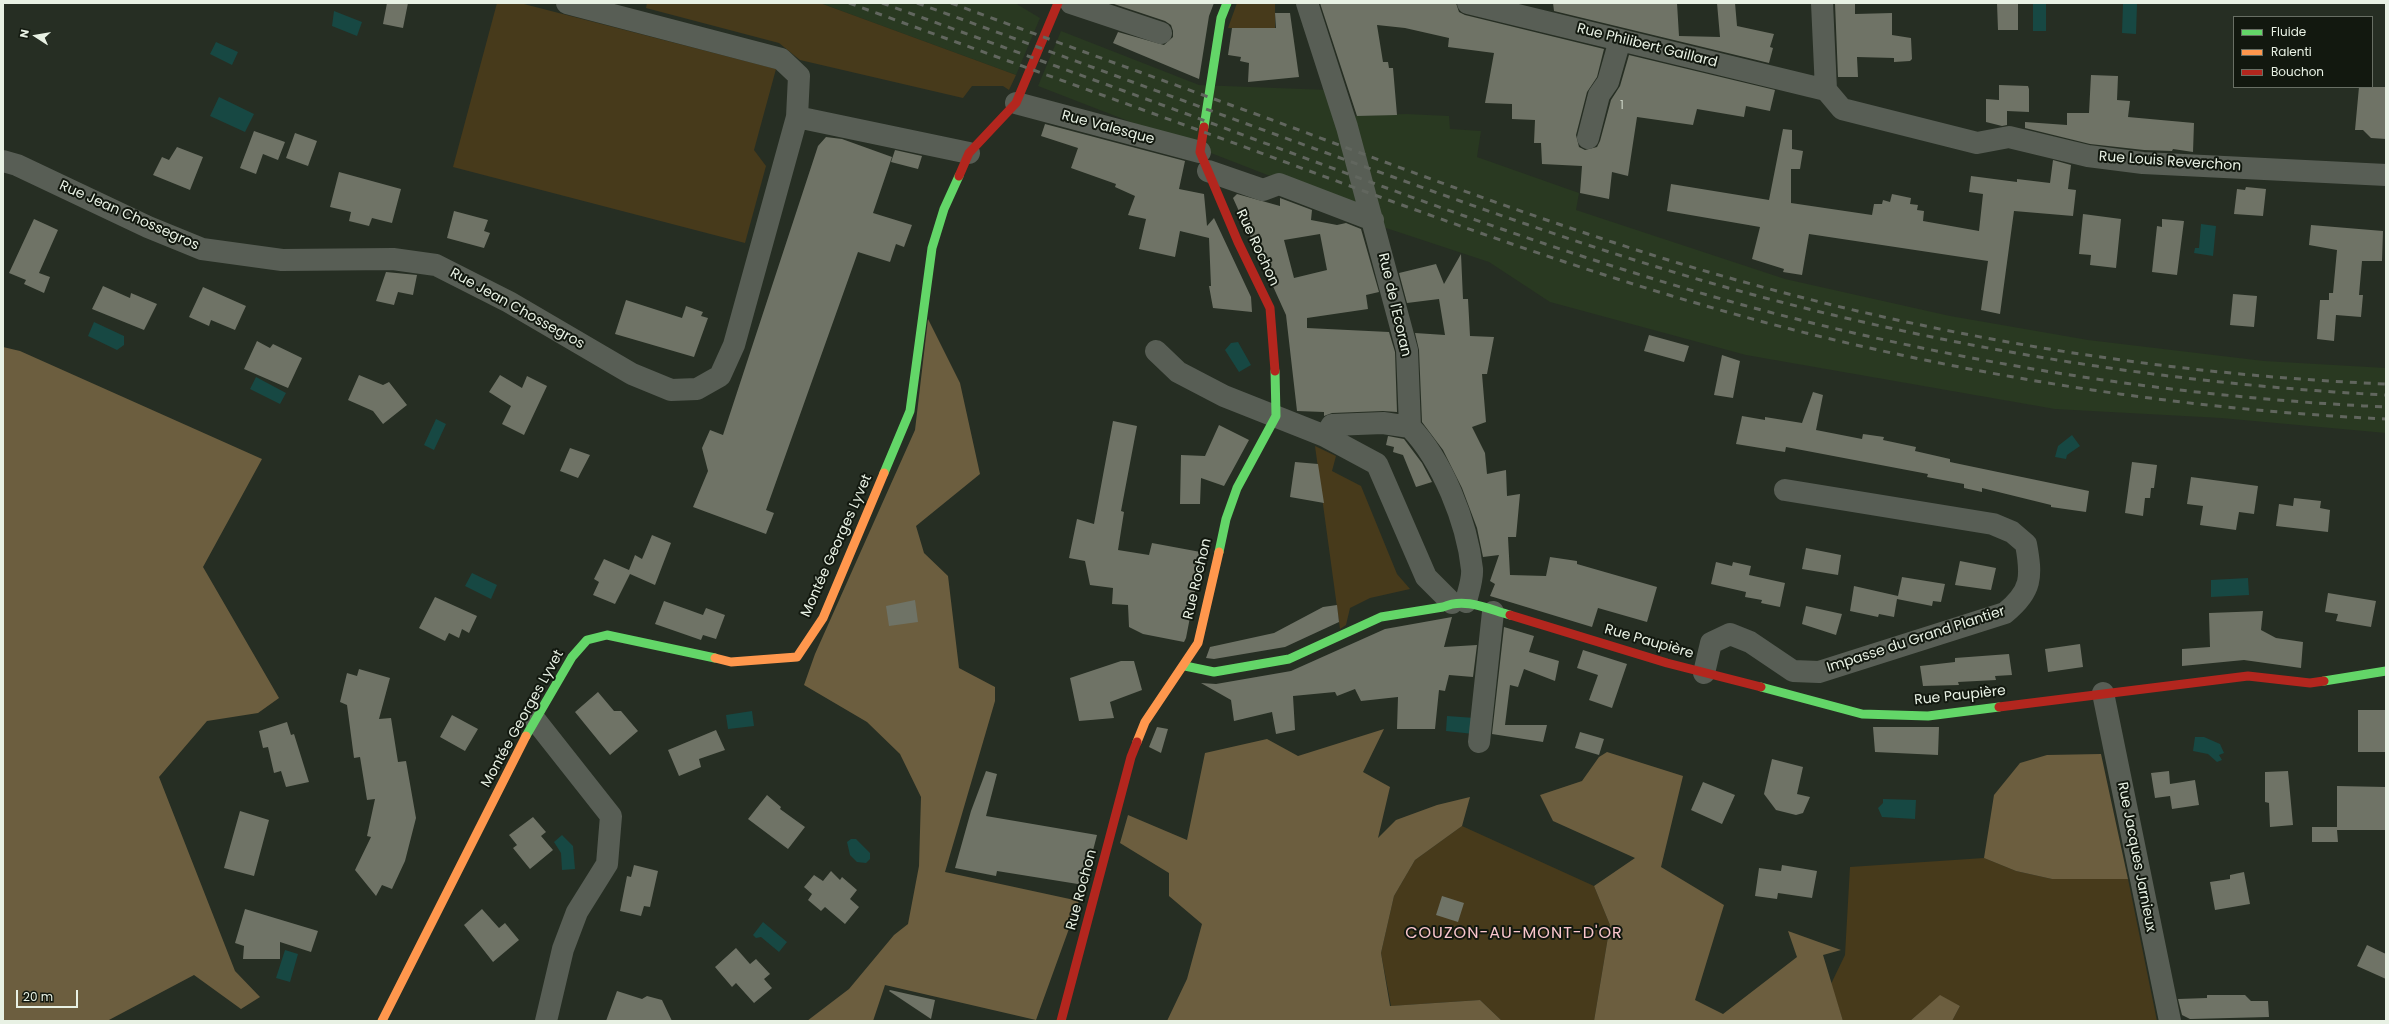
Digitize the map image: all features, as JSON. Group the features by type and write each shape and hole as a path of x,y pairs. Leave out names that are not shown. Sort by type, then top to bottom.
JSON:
{"street":[{"name":"Rue Jean Chossegros","path":"3,160 17,165 148,227 202,249 282,260 393,259 436,265 509,302 632,374 671,390 697,389 720,376 734,345 797,117 799,76 781,59 567,3"},
{"name":"Montée Georges Lyvet","path":"382,1021 523,742 572,657 586,640 608,635 731,662 797,657 824,618 910,411 932,248 944,209 969,153 1018,99 1058,3"},
{"path":"1071,3 1161,33"},
{"path":"1203,155 1210,85 1221,18 1227,3"},
{"name":"Rue de l'Ecoran","path":"1307,3 1347,127 1407,350 1410,427"},
{"name":"Rue Philibert Gaillard","path":"1468,3 1826,90"},
{"path":"1822,3 1826,90"},
{"path":"1588,138 1599,96 1608,82 1620,40"},
{"name":"Rue Louis Reverchon","path":"1826,90 1842,109 1977,143 2009,137 2088,156 2143,163 2386,175"},
{"name":"Rue Valesque","path":"1018,99 1203,155 1263,190 1279,184 1371,214"},
{"path":"797,117 969,153"},
{"name":"Rue Rochon","path":"1061,1021 1131,757 1145,722 1198,643 1226,519 1235,494 1276,416 1277,391 1270,308 1238,242 1203,155"},
{"path":"1156,351 1178,372 1224,396 1325,436 1377,464 1426,577 1459,603"},
{"path":"1325,436 1332,425 1383,423 1410,427 1425,442 1445,480 1466,535 1472,571 1459,603"},
{"name":"Impasse du Grand Plantier","path":"1704,673 1711,643 1730,634 1750,642 1793,671 1819,672 2004,613 2019,601 2028,584 2030,564 2026,544 2012,532 1993,524 1785,490"},
{"path":"1184,666 1214,672 1289,659 1381,617 1459,603"},
{"name":"Rue Paupière","path":"1459,603 1704,673 1862,714 1928,716 2248,676 2310,683 2386,671"},
{"path":"1479,742 1493,612"},
{"name":"Rue Jacques Jarnieux","path":"2103,693 2170,1021"},
{"path":"536,721 611,816 607,864 577,912 563,949 546,1021"}],"shaded area":[{"path":"497,3 520,3 776,69 754,150 766,166 745,243 453,167"},
{"path":"647,3 820,3 1016,75 1009,90 1003,86 972,86 963,98 800,60 779,43 646,8"},
{"path":"820,3 1015,3 1040,18 1016,75"},
{"path":"1237,3 1275,3 1275,28 1228,28"},
{"path":"1061,31 1199,85 1328,90 1353,116 1406,114 1449,116 1450,129 1481,131 1477,157 1579,193 1576,210 1785,279 1950,316 2088,340 2264,361 2386,368 2386,433 2221,418 2055,409 1746,355 1550,302 1489,262 1383,227 1363,212 1038,86"},
{"path":"928,319 960,383 980,474 916,526 924,553 948,576 959,668 995,687 995,701 945,872 1079,901 1036,1020 885,985 873,1021 807,1021 849,989 894,935 908,924 919,866 921,797 900,754 867,722 804,685 815,654 915,430"},
{"path":"3,347 20,351 262,459 203,567 279,698 258,713 207,721 159,777 235,971 260,997 241,1009 194,975 107,1021 3,1021"},
{"path":"1315,446 1336,456 1332,471 1361,486 1397,574 1410,589 1370,598 1350,608 1346,625 1340,629"},
{"path":"1384,729 1363,772 1390,787 1378,838 1396,820 1437,805 1470,797 1462,826 1415,860 1394,896 1381,953 1390,1006 1480,1000 1502,1021 1167,1021 1187,979 1202,924 1169,896 1169,873 1120,843 1128,815 1187,840 1205,753 1267,739 1298,756"},
{"path":"1607,752 1683,776 1661,867 1724,905 1695,1000 1723,1014 1797,957 1788,931 1841,950 1823,955 1843,1021 1594,1021 1610,925 1594,886 1635,858 1553,821 1540,795 1582,781 1599,757"},
{"path":"2101,754 2128,879 2052,879 2016,871 1984,858 1994,795 2020,763 2047,755"},
{"path":"1462,826 1594,886 1610,925 1594,1021 1502,1021 1480,1000 1391,1006 1381,953 1394,896 1415,860"},
{"path":"1984,858 2016,871 2052,879 2128,879 2157,1021 1952,1021 1960,1006 1940,996 1910,1021 1843,1021 1831,984 1845,955 1850,867"},
{"path":"1940,995 1960,1006 1952,1021 1910,1021"}],"water":[{"path":"2033,3 2046,3 2046,31 2033,31"},
{"path":"2123,4 2137,4 2136,34 2122,33"},
{"path":"334,11 362,22 357,36 332,26"},
{"path":"216,42 238,52 232,65 210,54"},
{"path":"219,97 254,114 245,132 210,116"},
{"path":"2201,224 2216,226 2213,256 2194,253 2195,248 2199,248"},
{"path":"94,322 124,336 124,345 117,350 88,336"},
{"path":"1238,342 1251,365 1239,372 1225,350 1231,343"},
{"path":"256,377 286,393 280,404 250,389"},
{"path":"436,419 446,424 434,450 424,445"},
{"path":"2072,435 2080,446 2067,455 2066,459 2055,457 2058,446"},
{"path":"472,573 497,585 491,599 465,586"},
{"path":"2248,578 2249,595 2211,597 2211,580"},
{"path":"752,711 754,726 728,729 726,715"},
{"path":"1447,716 1475,718 1474,734 1446,731"},
{"path":"2195,737 2204,737 2220,744 2224,753 2219,755 2222,760 2217,762 2208,754 2193,751"},
{"path":"1883,799 1916,800 1915,819 1882,817 1878,808 1883,803"},
{"path":"562,835 573,846 575,869 562,870 561,853 554,842"},
{"path":"851,839 856,839 870,853 870,859 866,863 857,862 850,855 847,842"},
{"path":"763,922 787,942 779,952 761,937 756,938 753,935"},
{"path":"285,950 298,954 290,982 276,978"}],"building":[{"path":"387,3 408,3 403,28 383,24"},
{"path":"1111,3 1214,3 1209,16 1199,79 1113,43 1118,32 1164,45 1173,37 1173,31 1171,25 1165,21"},
{"path":"1320,3 1456,3 1459,12 1465,15 1604,49 1597,77 1587,92 1576,135 1579,147 1585,150 1597,147 1600,141 1611,100 1620,86 1629,55 1775,90 1770,111 1746,106 1744,117 1697,109 1693,125 1637,117 1628,176 1612,172 1609,199 1580,193 1582,166 1542,164 1541,143 1534,143 1535,120 1512,119 1512,104 1485,103 1494,53 1448,47 1449,38 1405,28 1377,25 1383,62 1388,62 1389,68 1393,68 1397,115 1357,116"},
{"path":"1553,3 1677,3 1679,36 1720,37 1717,3 1735,3 1737,26 1774,34 1770,47 1773,48 1769,63 1554,11"},
{"path":"1835,3 1855,3 1855,14 1892,13 1892,35 1911,38 1912,59 1910,61 1894,62 1894,58 1857,57 1858,77 1838,77"},
{"path":"1997,3 2018,3 2018,30 1998,30"},
{"path":"1275,13 1290,13 1299,77 1248,82 1249,63 1240,61 1241,57 1228,55 1232,28 1276,28"},
{"path":"2091,75 2118,76 2117,100 2130,101 2128,117 2194,123 2193,152 2173,149 2172,151 2144,150 2090,144 2025,128 2025,122 2067,125 2067,113 2089,113"},
{"path":"1999,85 2028,86 2029,89 2029,112 2007,111 2007,125 2002,126 1986,122 1986,99 1999,100"},
{"path":"2386,87 2386,139 2371,138 2363,130 2355,130 2359,88"},
{"path":"1045,124 1185,161 1179,189 1204,194 1207,226 1214,218 1251,297 1252,312 1213,308 1209,286 1211,286 1209,238 1180,231 1175,257 1139,249 1146,219 1128,215 1135,196 1115,187 1116,184 1071,168 1078,148 1041,136"},
{"path":"1783,129 1792,130 1792,149 1803,151 1800,169 1791,169 1791,203 1872,215 1874,204 1882,204 1883,200 1890,202 1892,194 1911,198 1910,204 1918,205 1917,210 1924,211 1923,221 1979,231 1983,194 1969,192 1971,176 2017,182 2017,179 2050,183 2053,160 2071,165 2068,189 2076,190 2073,216 2014,211 2000,314 1981,310 1988,261 1809,234 1802,275 1783,272 1784,269 1752,259 1760,227 1667,211 1671,184 1769,200"},
{"path":"254,131 285,142 278,160 263,154 256,174 240,168"},
{"path":"295,133 317,141 308,166 286,158"},
{"path":"826,137 842,139 892,157 873,213 912,225 904,247 896,244 890,262 858,252 766,510 774,513 766,534 693,507 708,471 702,448 710,430 723,435 818,146"},
{"path":"177,147 203,157 190,190 153,175 162,157 169,160"},
{"path":"895,150 922,156 918,169 891,162"},
{"path":"339,172 401,189 392,223 372,218 369,226 349,221 351,212 330,207"},
{"path":"2246,187 2266,189 2263,216 2234,214 2237,189 2245,190"},
{"path":"1237,194 1280,206 1280,198 1312,210 1311,220 1337,225 1346,223 1361,229 1379,292 1366,295 1368,309 1307,318 1307,328 1389,332 1395,352 1397,412 1383,411 1332,413 1324,416 1324,412 1297,411 1286,315 1233,198","holes":["1320,234 1327,270 1294,278 1284,240"]},
{"path":"454,211 488,220 484,231 490,233 484,248 447,238"},
{"path":"2083,214 2121,219 2116,268 2090,265 2091,255 2079,254"},
{"path":"34,219 58,230 39,273 50,277 44,293 24,284 26,280 9,273"},
{"path":"2162,219 2184,221 2177,275 2152,272 2157,226 2162,227"},
{"path":"2311,225 2383,231 2382,261 2362,261 2359,295 2363,295 2361,317 2336,315 2334,341 2317,339 2320,300 2329,300 2329,293 2333,293 2337,250 2309,245"},
{"path":"1461,254 1463,299 1468,299 1470,336 1494,337 1487,374 1482,374 1486,422 1472,427 1485,453 1487,474 1506,470 1507,496 1520,494 1516,537 1508,537 1510,575 1546,576 1550,557 1577,561 1577,564 1657,587 1647,622 1598,608 1592,627 1490,596 1495,584 1490,581 1499,555 1483,557 1477,528 1462,488 1443,450 1422,422 1419,350 1415,333 1445,335 1439,299 1407,303 1399,273 1436,264 1444,284"},
{"path":"386,272 417,275 413,295 398,292 394,305 376,301"},
{"path":"103,286 130,298 131,293 157,304 144,330 92,309"},
{"path":"203,287 246,306 235,330 211,320 209,326 189,317"},
{"path":"2233,294 2257,296 2254,327 2230,325"},
{"path":"626,300 682,318 686,306 703,312 701,316 708,318 694,357 615,334"},
{"path":"1649,335 1689,346 1684,362 1644,351"},
{"path":"257,341 270,348 273,344 302,358 288,388 244,369"},
{"path":"1722,355 1740,361 1733,398 1714,395"},
{"path":"359,375 383,385 389,382 407,405 383,424 373,411 348,400"},
{"path":"500,375 522,388 527,376 547,386 524,435 502,424 511,406 489,392"},
{"path":"1813,392 1823,395 1816,430 1862,439 1863,434 1884,437 1883,440 1916,447 1915,451 1950,459 1950,462 2089,491 2086,512 2051,507 2051,505 1982,488 1982,492 1964,488 1964,484 1927,477 1928,474 1786,447 1785,452 1736,444 1742,416 1765,420 1765,417 1802,423"},
{"path":"1113,421 1137,426 1121,511 1124,512 1118,550 1149,555 1152,543 1206,553 1197,581 1184,642 1143,634 1129,627 1128,605 1112,604 1113,588 1090,585 1085,561 1069,558 1077,519 1094,524"},
{"path":"1219,425 1249,440 1224,486 1201,478 1200,504 1180,504 1181,455 1205,456"},
{"path":"1388,436 1404,439 1422,463 1432,482 1416,487 1403,455 1393,452 1394,447 1386,445"},
{"path":"570,448 590,455 578,478 560,471"},
{"path":"1295,462 1318,464 1324,503 1290,497"},
{"path":"2132,462 2157,465 2154,488 2151,488 2150,498 2145,498 2143,516 2125,513"},
{"path":"2191,477 2258,486 2254,514 2239,512 2236,530 2200,525 2203,506 2187,504"},
{"path":"2294,498 2321,501 2320,508 2330,510 2328,532 2276,526 2279,504 2293,506"},
{"path":"652,535 671,543 655,585 630,574 615,604 593,595 599,582 594,579 604,559 629,570 635,555 642,559"},
{"path":"1806,548 1841,555 1838,575 1802,569"},
{"path":"1960,561 1996,568 1991,590 1955,585"},
{"path":"1716,562 1732,566 1733,562 1751,566 1749,575 1785,583 1780,607 1761,603 1762,600 1745,597 1746,592 1711,584"},
{"path":"1902,577 1945,584 1941,602 1933,601 1932,606 1897,599 1894,617 1879,614 1878,617 1850,611 1854,586 1898,596"},
{"path":"2328,593 2376,601 2371,627 2336,621 2338,614 2325,612"},
{"path":"435,597 477,616 469,633 462,629 459,638 449,633 445,641 419,628"},
{"path":"915,600 918,622 889,626 886,606"},
{"path":"664,601 703,615 706,608 725,615 716,639 703,635 701,640 655,624"},
{"path":"1337,605 1339,622 1285,647 1214,659 1206,658 1210,647 1274,633 1323,607"},
{"path":"1806,606 1842,614 1836,635 1802,624"},
{"path":"2263,611 2261,630 2276,638 2303,642 2301,668 2244,660 2182,666 2182,649 2210,647 2209,613"},
{"path":"1452,617 1444,647 1477,645 1473,677 1449,675 1445,691 1439,690 1435,729 1397,729 1398,697 1361,701 1355,689 1337,696 1335,692 1293,696 1295,730 1276,734 1272,712 1234,721 1231,700 1201,683 1216,684 1291,671 1385,629"},
{"path":"1504,627 1534,636 1529,652 1559,661 1555,681 1524,669 1518,687 1510,685 1505,725 1547,725 1543,742 1492,734"},
{"path":"2080,644 2083,667 2048,672 2045,649"},
{"path":"1583,650 1627,664 1612,708 1589,700 1598,675 1577,668"},
{"path":"2009,654 2012,675 1995,676 1996,680 1958,682 1959,685 1923,686 1920,666 1955,662 1955,658"},
{"path":"1121,661 1134,661 1142,690 1110,702 1114,718 1079,721 1070,678"},
{"path":"359,669 390,678 379,719 391,718 398,762 406,761 416,818 405,861 392,889 382,885 376,896 355,870 371,837 367,836 375,799 367,800 360,757 354,758 347,705 340,702 347,673 357,676"},
{"path":"598,692 614,711 621,711 638,731 610,755 575,712"},
{"path":"2358,710 2386,710 2386,752 2358,752"},
{"path":"452,715 478,729 465,751 440,737"},
{"path":"287,722 291,735 294,734 309,782 286,787 281,771 274,773 268,747 263,748 259,731"},
{"path":"1157,727 1168,729 1161,753 1149,747"},
{"path":"1873,727 1939,727 1938,755 1875,752"},
{"path":"716,730 725,750 699,759 701,767 679,776 668,750"},
{"path":"1580,732 1604,739 1599,755 1575,748"},
{"path":"1772,759 1803,767 1797,794 1810,797 1803,813 1796,815 1776,810 1764,794"},
{"path":"986,771 997,774 986,816 1097,835 1084,885 997,871 996,876 955,868 971,811"},
{"path":"2169,771 2170,784 2195,780 2199,805 2172,809 2170,796 2155,798 2151,773"},
{"path":"2288,771 2293,825 2270,827 2269,803 2265,802 2265,772"},
{"path":"1703,782 1735,795 1722,824 1691,810"},
{"path":"2337,786 2386,787 2386,830 2337,830 2338,842 2312,842 2312,827 2337,827"},
{"path":"767,795 781,807 780,809 805,827 788,849 748,819"},
{"path":"240,811 269,820 254,876 224,868"},
{"path":"533,817 546,832 541,836 553,850 530,869 513,848 517,845 509,835"},
{"path":"634,865 658,871 650,907 644,906 641,916 620,911 627,876 631,877"},
{"path":"1782,865 1817,871 1812,898 1778,893 1777,899 1755,896 1759,868 1781,871"},
{"path":"831,871 840,880 842,877 857,890 850,899 859,907 845,924 825,907 821,911 808,900 812,894 804,887 814,875 823,881"},
{"path":"2244,872 2250,904 2215,910 2210,882 2230,879 2230,875"},
{"path":"1442,896 1464,903 1458,922 1436,915"},
{"path":"245,909 318,931 311,952 280,942 280,959 243,959 244,946 235,943"},
{"path":"482,909 499,928 505,923 519,940 493,962 464,925"},
{"path":"2367,945 2386,954 2386,979 2357,966"},
{"path":"736,948 750,964 756,959 770,974 764,979 772,988 754,1003 736,983 732,987 715,967"},
{"path":"617,991 642,999 647,996 662,1000 672,1021 606,1021"},
{"path":"889,991 935,1000 931,1019"},
{"path":"2207,995 2245,995 2251,1001 2268,1001 2269,1017 2190,1019 2182,1015 2178,999 2207,998"}],"railway":[{"path":"849,3 1452,223 1592,271 1734,314 1877,350 1949,365 2094,390 2240,408 2313,415 2386,419"},
{"path":"882,3 1495,227 1618,268 1743,305 1901,344 2062,374 2223,395 2386,407"},
{"path":"917,3 1270,133 1478,207 1636,261 1743,292 1902,331 2062,361 2143,373 2224,382 2305,390 2386,395"},
{"path":"951,3 1526,213 1627,247 1764,288 1852,310 1940,329 2029,346 2118,360 2207,371 2297,379 2386,384"}],"traffic: fast":[{"path":"1204,127 1221,18 1227,3"},
{"path":"884,473 910,411 932,248 944,209 959,176"},
{"path":"1219,552 1226,519 1237,488 1276,416 1275,371"},
{"path":"1185,666 1214,672 1289,659 1381,617 1443,607 1451,604 1460,603 1476,605 1510,615"},
{"path":"526,736 572,657 587,640 607,635 715,658"},
{"path":"2324,681 2386,671"},
{"path":"1761,687 1862,714 1928,716 1999,707"}],"traffic: slow":[{"path":"715,658 731,662 797,657 823,618 884,473"},
{"path":"1137,742 1145,722 1198,643 1219,552"},
{"path":"382,1021 526,736"}],"traffic: jam":[{"path":"959,176 969,153 1016,103 1058,3"},
{"path":"1204,127 1200,152 1238,242 1270,308 1275,371"},
{"path":"1510,615 1667,663 1761,687"},
{"path":"1999,707 2248,676 2310,683 2324,681"},
{"path":"1061,1021 1131,757 1137,742"}],"district":[{"name":"COUZON-AU-MONT-D'OR","path":"1514,934"}]}
